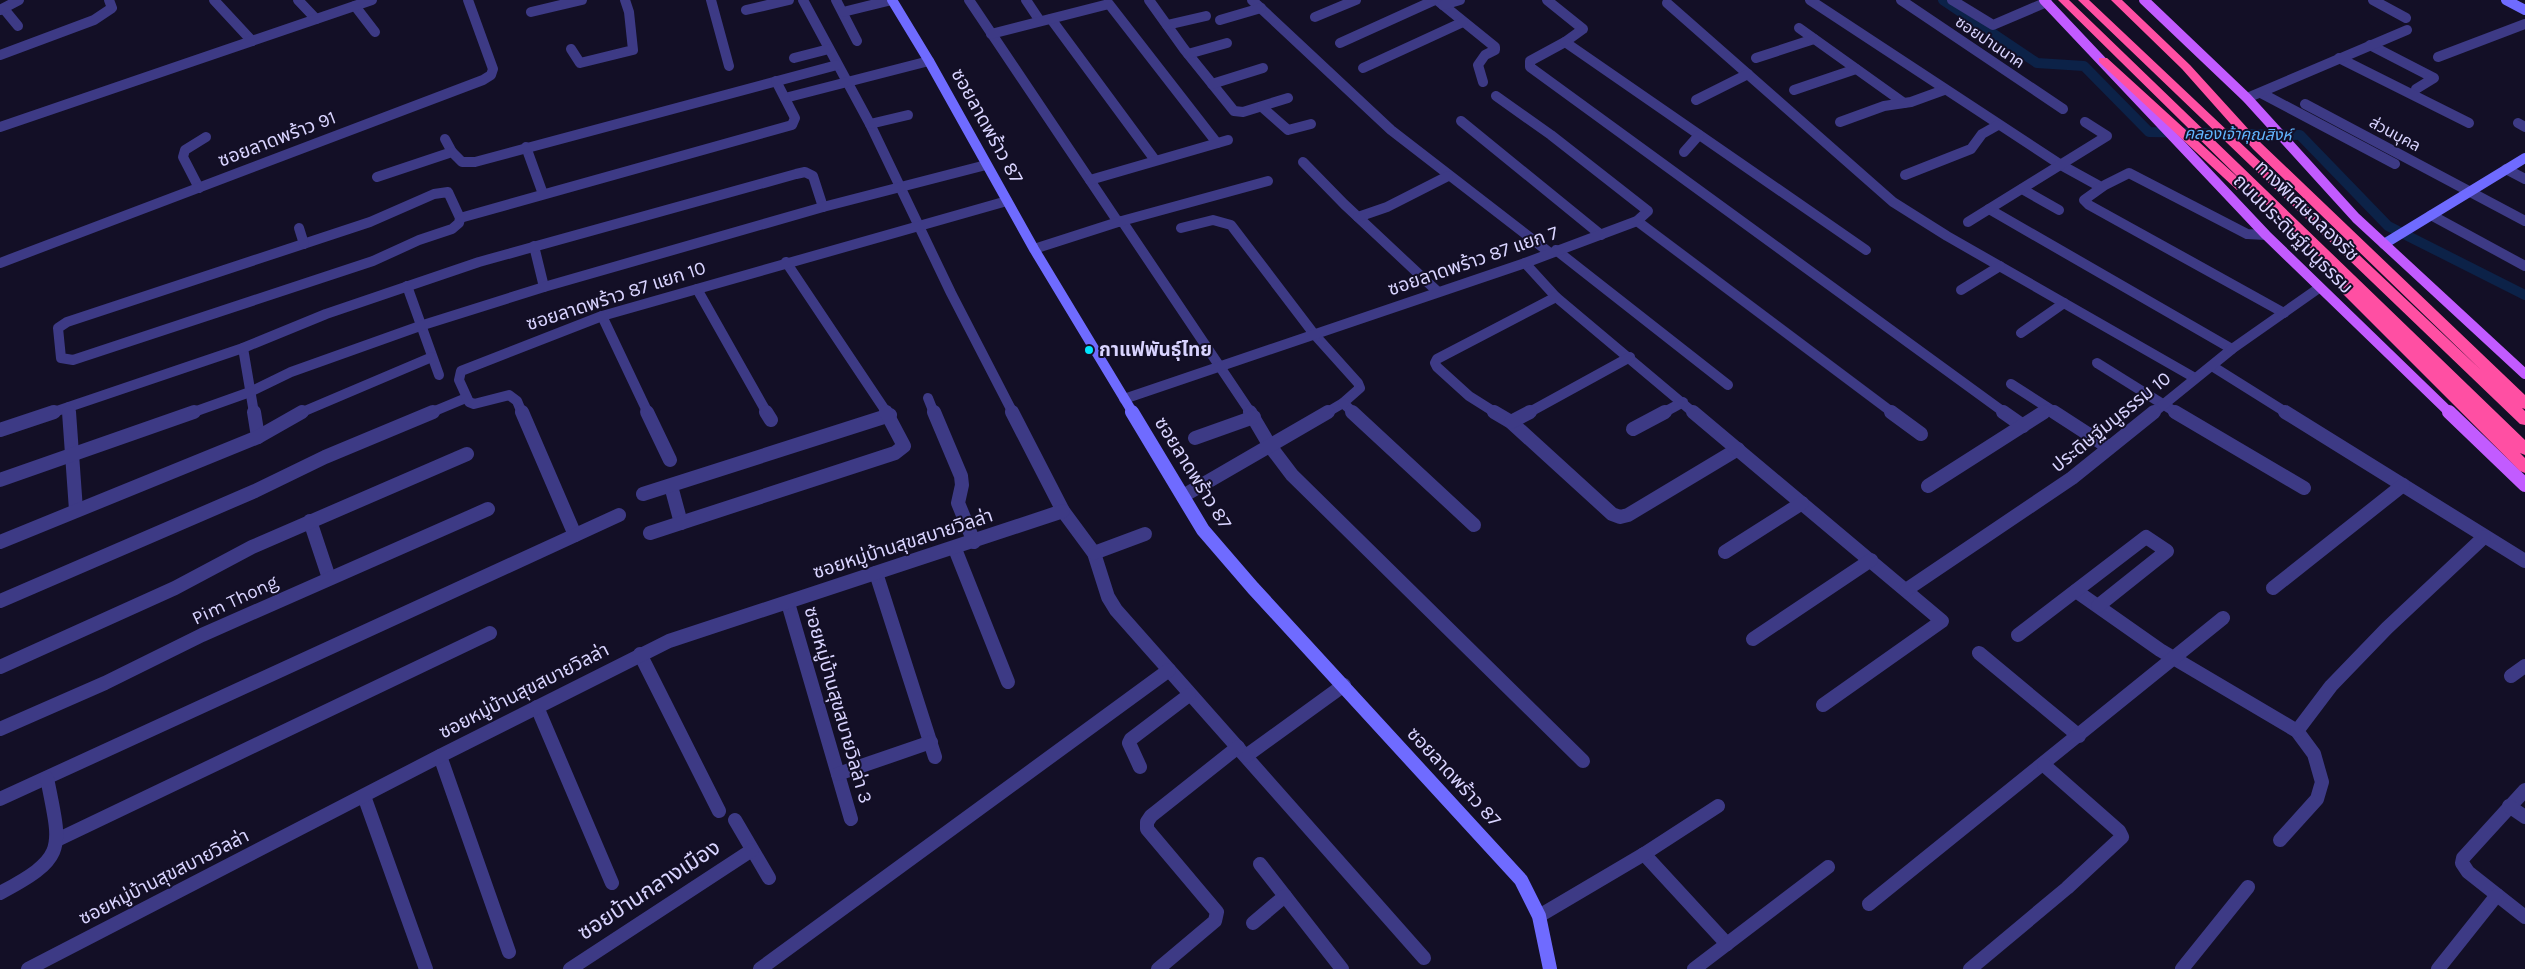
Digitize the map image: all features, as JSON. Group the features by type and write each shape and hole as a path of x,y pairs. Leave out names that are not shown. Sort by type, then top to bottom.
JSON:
{"highway":[{"name":"ทางพิเศษฉลองรัช","path":"2063,0 2525,449"},
{"name":"ทางพิเศษฉลองรัช","path":"2083,0 2525,420"},
{"path":"2116,0 2186,66 2257,146 2525,404"},
{"path":"2103,60 2175,132 2328,271 2525,467"}],"main road":[{"path":"2144,0 2247,98 2334,196 2525,374"},
{"name":"ถนนประดิษฐ์มนูธรรม","path":"2045,1 2103,60 2164,128 2175,132 2266,235 2525,485"}],"street":[{"path":"18,26 2,10 19,0"},
{"path":"0,54 94,20 112,8 109,0"},
{"path":"214,0 252,41"},
{"path":"298,0 316,19"},
{"path":"0,127 372,0"},
{"name":"ซอยลาดพร้าว 91","path":"0,263 487,78 493,72 492,63 468,0"},
{"path":"531,12 582,0"},
{"path":"571,50 580,63 633,50 629,12 625,0"},
{"path":"711,0 729,66"},
{"path":"746,10 788,0"},
{"path":"803,0 870,124 900,188 1063,511 1094,553 1108,597 1126,622 1189,695 1242,752 1424,958"},
{"path":"836,0 858,41"},
{"path":"843,12 892,0"},
{"name":"ซอยลาดพร้าว 87","path":"892,0 929,61 1034,248 1203,530 1507,862 1529,893 1539,916 1550,969"},
{"path":"970,0 1090,180 1254,417 1270,446 1292,475 1583,761"},
{"path":"1026,0 1040,21"},
{"path":"1149,0 1188,54 1234,111 1243,112 1288,98"},
{"path":"1252,0 1361,104 1448,176 1553,252 1728,385"},
{"path":"1315,17 1356,0"},
{"path":"1340,43 1438,2 1460,0"},
{"path":"1547,0 1583,29 1565,42 1530,61 1530,67 2023,426"},
{"path":"1810,0 2060,165 2101,187"},
{"name":"ซอยปานนาค","path":"1901,0 2063,109"},
{"name":"ซอยปานนาค","path":"1952,0 1989,24 1996,26 2045,1"},
{"path":"2373,0 2406,18"},
{"path":"2506,0 2525,10"},
{"path":"1438,2 1495,47 1494,50 1482,58 1478,65 1483,82"},
{"path":"1667,3 1893,202 2195,378"},
{"path":"991,34 1051,18 1090,4 1109,4 1217,143"},
{"path":"355,6 375,32"},
{"path":"1220,20 1261,8"},
{"path":"1167,25 1206,16"},
{"path":"1051,18 1155,160"},
{"path":"1363,68 1463,22"},
{"path":"2438,57 2525,24"},
{"path":"1798,28 1904,103"},
{"path":"2247,98 2407,30"},
{"path":"1756,58 1814,39"},
{"path":"1565,42 1866,250"},
{"path":"1188,54 1227,44"},
{"path":"2370,45 2434,78 2416,89"},
{"path":"794,58 829,50"},
{"path":"2338,58 2469,123"},
{"path":"785,98 929,61"},
{"path":"445,139 457,160 468,162 837,66"},
{"path":"1212,84 1263,68"},
{"path":"1794,90 1856,69"},
{"path":"1696,100 1748,74"},
{"path":"460,218 792,125 795,123 795,118 776,81"},
{"path":"1840,122 1884,106 1904,103 1944,90"},
{"path":"2261,93 2395,164"},
{"path":"1496,96 1647,209 1646,214 1637,221 1921,434"},
{"name":"ส่วนบุคล","path":"2305,104 2525,221"},
{"path":"1262,107 1288,130 1311,124"},
{"path":"870,124 908,115"},
{"path":"1461,120 1601,234"},
{"path":"1968,222 2105,138 2106,135 2085,122"},
{"path":"1905,176 1971,149 1982,134 1998,124"},
{"path":"1684,152 1699,135"},
{"path":"199,188 183,156 185,150 206,136"},
{"path":"1090,180 1228,140"},
{"path":"526,147 543,194"},
{"path":"377,178 452,152"},
{"path":"2384,244 2525,158"},
{"path":"1303,162 1438,292"},
{"path":"0,480 250,392 291,372 420,326 544,286 823,207 986,165"},
{"path":"2506,169 2525,179"},
{"path":"1,427 243,348 326,314 407,286 534,246 801,173 813,176 823,207"},
{"path":"2266,235 2255,236 2247,234 2133,174 2125,173 2085,197 2084,202 2284,313"},
{"path":"1358,217 1387,206 1448,176"},
{"path":"1034,248 1268,181"},
{"path":"2022,189 2059,210"},
{"path":"444,192 450,194 460,218 459,223 452,229 419,240 374,261 73,360 61,358 58,328 67,322 304,244 392,214 434,194 444,192"},
{"name":"ซอยลาดพร้าว 87 แยก 10","path":"466,398 459,380 462,370 602,316 786,262 1007,201"},
{"path":"1989,209 2232,348"},
{"path":"2431,215 2525,266"},
{"path":"1181,228 1213,220 1231,225 1314,334 1358,383 1360,388 1359,392 1343,403 1182,496"},
{"name":"ซอยลาดพร้าว 87 แยก 7","path":"1124,399 1525,263 1637,221"},
{"path":"299,228 304,244"},
{"path":"534,246 544,286"},
{"path":"650,533 900,450 904,442 890,415 786,262"},
{"path":"1525,263 1556,296 1942,621 1823,705"},
{"path":"1961,290 2000,266"},
{"path":"407,286 439,375"},
{"name":"ประดิษฐ์มนูธรรม 10","path":"1906,590 2072,478 2232,348 2319,288"},
{"path":"697,289 771,420"},
{"path":"1556,296 1437,359 1435,363 1469,396 1511,422 1612,514 1628,515 1738,449"},
{"path":"2021,332 2064,303"},
{"path":"602,316 670,460"},
{"path":"243,348 258,437"},
{"path":"0,542 258,437 307,409 432,357"},
{"path":"1511,422 1630,357"},
{"path":"2097,362 2162,404 2304,488"},
{"path":"2212,366 2525,562"},
{"path":"2011,384 2108,447"},
{"path":"0,601 255,491 325,457 466,398 474,404 504,396 514,397 575,535"},
{"path":"928,398 961,476 962,485 958,503 974,542"},
{"path":"1633,430 1683,402"},
{"path":"1343,403 1474,525"},
{"path":"69,406 76,510"},
{"path":"1928,486 2048,408"},
{"path":"643,494 890,415"},
{"path":"1195,438 1254,417"},
{"path":"0,666 175,588 252,547 468,454"},
{"path":"2272,588 2403,485"},
{"path":"670,486 681,523"},
{"path":"1725,552 1802,503"},
{"name":"Pim Thong","path":"0,728 105,682 202,635 329,578 488,509"},
{"name":"ซอยหมู่บ้านสุขสบายวิลล่า","path":"28,969 640,654 686,634 788,603 1063,511"},
{"path":"0,799 619,516"},
{"path":"310,521 329,578"},
{"path":"1094,553 1145,534"},
{"path":"2018,635 2146,537 2167,552 2098,606"},
{"path":"2297,730 2331,686 2381,634 2484,537"},
{"path":"954,548 1008,682"},
{"path":"1754,639 1871,560"},
{"path":"876,573 936,757"},
{"path":"2076,591 2160,650 2297,730 2314,754 2320,769 2322,782 2317,799 2280,840"},
{"name":"ซอยหมู่บ้านสุขสบายวิลล่า 3","path":"788,603 851,819"},
{"path":"1869,904 2044,765 2223,618"},
{"path":"59,839 490,633"},
{"path":"1978,653 2079,736"},
{"path":"640,654 719,811"},
{"path":"2511,676 2525,666"},
{"path":"760,969 1169,670"},
{"path":"1158,969 1214,921 1217,912 1147,829 1147,822 1151,816 1242,752 1344,685"},
{"path":"1140,767 1130,749 1129,743 1131,739 1189,695"},
{"path":"537,707 612,883"},
{"path":"838,774 931,742"},
{"path":"440,756 509,952"},
{"path":"1970,969 2068,888 2122,837 2119,831 2044,765"},
{"path":"0,893 23,881 50,860 56,850 59,839 46,778"},
{"path":"2525,790 2509,806 2462,863 2468,872 2525,917"},
{"path":"364,796 425,968"},
{"path":"1539,916 1644,854 1718,806"},
{"path":"2509,806 2525,817"},
{"name":"ซอยบ้านกลางเมือง","path":"735,820 769,878"},
{"name":"ซอยบ้านกลางเมือง","path":"570,969 752,850"},
{"path":"1644,854 1726,944"},
{"path":"1260,864 1342,969"},
{"path":"1694,969 1828,868"},
{"path":"2182,969 2248,887"},
{"path":"2438,969 2497,895"},
{"path":"1253,924 1285,896"}],"waterway":[{"name":"คลองเจ้าคุณสิงห์","path":"1943,0 2037,63 2084,66 2149,132 2300,135 2388,226 2525,295"}],"place":[{"name":"กาแฟพันธ์ุไทย","path":"1089,350"}]}
